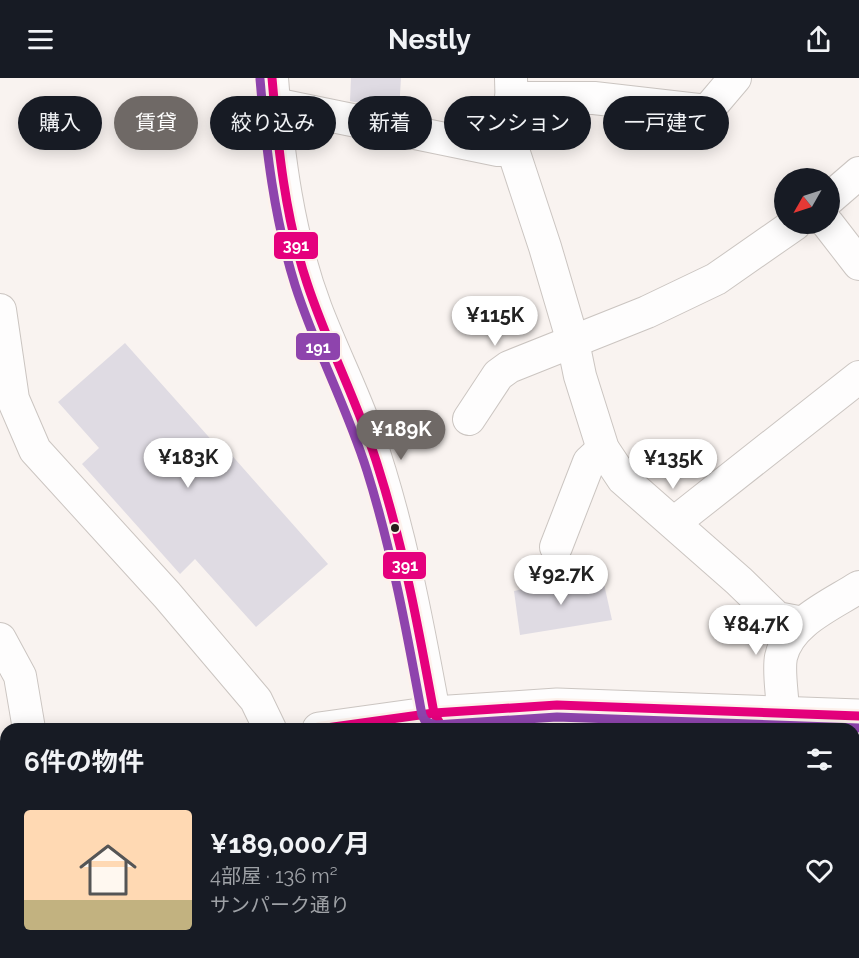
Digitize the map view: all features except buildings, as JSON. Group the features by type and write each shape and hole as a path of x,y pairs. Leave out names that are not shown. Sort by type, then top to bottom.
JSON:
{"main road":[{"path":"442,723 557,705 859,716"}],"street":[{"path":"511,88 594,88 707,111 735,78"},
{"path":"436,723 407,575 368,436 315,308 292,230 276,138 273,91 444,136"},
{"path":"513,150 573,342 580,376 603,449 623,479 777,618 803,623"},
{"path":"840,189 859,172"},
{"path":"469,419 498,375 509,367 573,342 716,279 781,234"},
{"path":"836,234 859,264"},
{"path":"0,310 13,399 36,450 167,595 256,700 267,723"},
{"path":"674,523 859,377"},
{"path":"556,547 589,462 603,449"},
{"path":"783,714 780,658 789,639 803,623 859,587"},
{"path":"0,639 20,676 28,723"}],"transit line":[{"name":"391","path":"272,78 284,182 299,258 315,307 363,423 379,470 417,621 434,713 440,723"},
{"name":"191","path":"260,79 272,183 288,260 303,308 367,471 405,623 422,715 425,721 430,723"},
{"name":"391","path":"362,723 434,713 557,705 859,716"},
{"name":"191","path":"466,723 557,717 722,723"}]}
